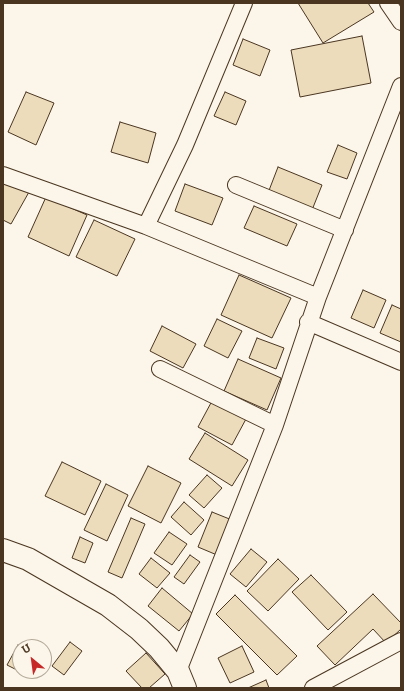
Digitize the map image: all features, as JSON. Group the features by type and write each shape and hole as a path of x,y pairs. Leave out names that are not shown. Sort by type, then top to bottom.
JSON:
{"highway":[{"path":"3,550 28,559 108,605 154,643 182,679"}],"street":[{"path":"146,226 185,145 244,3"},
{"path":"388,3 401,22"},
{"path":"182,679 275,425 308,322 401,86"},
{"path":"3,175 146,226 318,297"},
{"path":"236,185 345,230"},
{"path":"308,322 401,362"},
{"path":"160,369 275,425"},
{"path":"313,688 401,641"}],"building":[{"path":"298,3 368,3 374,12 323,43"},
{"path":"362,36 371,83 300,97 291,50"},
{"path":"243,39 270,50 260,76 233,65"},
{"path":"26,92 54,103 36,145 8,132"},
{"path":"225,92 246,101 236,125 214,116"},
{"path":"120,122 156,133 148,163 111,152"},
{"path":"338,145 357,153 347,179 327,172"},
{"path":"278,167 322,185 312,210 268,193"},
{"path":"3,178 29,192 11,224 3,220"},
{"path":"185,184 223,198 212,225 175,211"},
{"path":"46,197 87,215 69,256 28,237"},
{"path":"254,206 297,224 287,246 244,228"},
{"path":"94,220 135,239 117,276 76,257"},
{"path":"239,275 291,298 272,338 221,315"},
{"path":"363,290 386,300 374,328 351,318"},
{"path":"392,305 401,309 401,342 380,333"},
{"path":"217,319 242,331 228,358 204,346"},
{"path":"162,326 196,344 183,368 150,351"},
{"path":"257,338 284,348 276,369 249,358"},
{"path":"238,359 281,378 267,410 224,391"},
{"path":"212,401 246,419 232,445 198,427"},
{"path":"205,433 248,460 232,486 189,459"},
{"path":"62,462 101,481 85,515 45,496"},
{"path":"148,466 181,483 161,523 128,506"},
{"path":"207,475 222,488 204,508 189,495"},
{"path":"106,484 128,495 107,541 84,530"},
{"path":"184,502 204,520 191,535 171,517"},
{"path":"212,512 232,520 217,555 198,547"},
{"path":"131,518 145,524 122,578 108,572"},
{"path":"169,532 187,544 172,565 154,553"},
{"path":"80,537 93,543 85,563 72,558"},
{"path":"251,549 267,562 246,587 230,574"},
{"path":"190,555 200,562 184,584 174,577"},
{"path":"151,558 170,573 157,588 139,574"},
{"path":"278,559 299,579 268,611 247,591"},
{"path":"311,575 347,612 328,630 292,592"},
{"path":"162,588 193,614 179,631 148,606"},
{"path":"373,594 401,623 401,629 386,643 373,629 335,665 317,646"},
{"path":"235,595 297,656 277,675 216,614"},
{"path":"70,642 82,651 64,675 52,666"},
{"path":"242,646 254,672 230,683 218,658"},
{"path":"146,653 165,674 149,688 142,688 126,671"},
{"path":"12,656 12,668 7,665"},
{"path":"266,680 269,688 248,688"}]}
